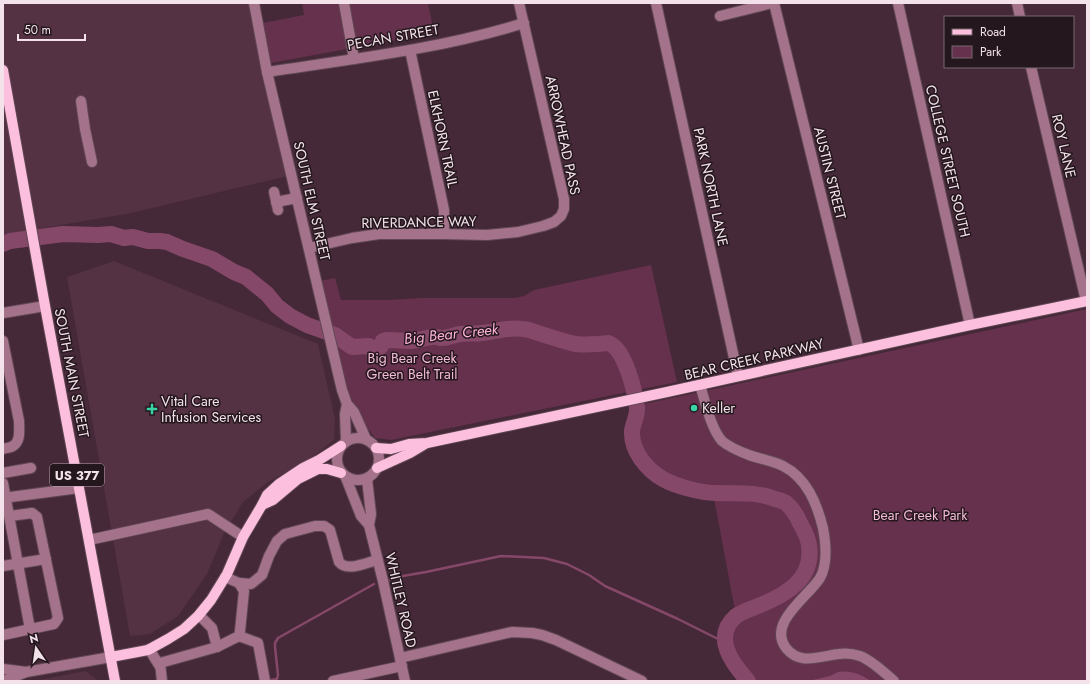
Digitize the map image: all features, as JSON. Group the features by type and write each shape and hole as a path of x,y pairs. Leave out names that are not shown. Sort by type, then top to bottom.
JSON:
{"main road":[{"name":"SOUTH MAIN STREET","path":"3,70 45,306 115,681"},
{"name":"BEAR CREEK PARKWAY","path":"376,448 391,449 410,444 427,443 643,398 970,325 1086,301"},
{"name":"BEAR CREEK PARKWAY","path":"378,468 427,443"},
{"path":"111,657 149,648 184,629 199,615 211,600 225,577 242,537 267,495 279,484 343,444"},
{"path":"262,505 272,500 298,479 318,469 327,469 344,475"}],"street":[{"name":"SOUTH ELM STREET","path":"254,3 267,72 342,390 347,404 354,412 366,439"},
{"path":"344,3 354,59"},
{"name":"ARROWHEAD PASS","path":"506,234 554,222 561,216 564,209 564,199 519,3"},
{"name":"PARK NORTH LANE","path":"656,3 738,376"},
{"path":"720,16 773,3"},
{"name":"AUSTIN STREET","path":"773,3 858,350"},
{"name":"COLLEGE STREET SOUTH","path":"898,3 970,325"},
{"path":"1017,3 1020,16"},
{"name":"PECAN STREET","path":"267,72 410,50 500,30 524,23"},
{"name":"ELKHORN TRAIL","path":"410,50 444,210 444,234"},
{"name":"ROY LANE","path":"1032,68 1086,301"},
{"path":"81,101 92,162"},
{"path":"274,192 277,206 297,198"},
{"name":"RIVERDANCE WAY","path":"309,248 352,238 379,234 506,234"},
{"path":"3,313 45,306"},
{"path":"3,341 20,433 13,446 3,449"},
{"path":"700,385 713,426 722,441 745,454 784,466 805,484 811,494 817,510 823,529 825,565 820,578 789,613 782,626 781,639 784,646 790,653 803,659 840,654 860,656 869,661 894,681"},
{"name":"SOUTH ELM STREET","path":"343,444 347,404"},
{"path":"352,439 366,439 372,443 379,455 378,468 368,479 360,481 353,480 344,475 337,467 337,452 343,444 352,439"},
{"path":"3,473 31,468"},
{"name":"WHITLEY ROAD","path":"344,475 361,516 369,526"},
{"name":"WHITLEY ROAD","path":"368,479 371,514 369,526 405,681"},
{"path":"3,483 4,497 10,516 30,629"},
{"path":"4,497 79,488"},
{"path":"3,635 54,624 58,618 37,516 32,513 10,516"},
{"path":"89,540 208,514 242,537"},
{"path":"225,577 239,583 251,584 262,575 269,556 277,541 285,534 316,526 324,526 330,530 339,562 342,566 349,568 377,560"},
{"path":"3,566 46,559"},
{"path":"239,583 244,591 239,636"},
{"path":"199,615 212,628 218,646"},
{"path":"334,681 502,634 517,632 532,632 556,640 642,681"},
{"path":"159,665 163,661 218,646 239,636 258,644 265,681"},
{"path":"149,648 159,665 162,681"},
{"path":"4,681 111,657"},
{"path":"3,669 27,676"}],"shaded area":[{"path":"3,3 254,3 292,175 131,213 3,235"},
{"path":"114,261 318,344 335,419 334,440 310,459 268,482 243,502 224,533 207,574 178,616 150,634 130,636 67,277"},
{"path":"85,671 95,678 96,681 35,681"},
{"path":"838,672 855,673 871,681 809,681 830,676"}],"green space":[{"path":"302,3 428,3 434,33 260,65 253,25 304,15"},
{"name":"Big Bear Creek Green Belt Trail","path":"651,265 677,382 391,440 375,438 363,422 344,384 320,281 335,278 341,300 515,298 524,296 534,290"},
{"name":"Bear Creek Park","path":"1087,309 1087,681 748,681 732,660 726,647 725,635 729,625 736,616 713,493 668,482 656,475 645,464 636,451 632,438 632,430 639,405"}],"waterway":[{"name":"Big Bear Creek","path":"3,244 10,241 63,234 111,234 124,238 133,237 148,241 167,242 212,259 246,277 267,294 277,306 290,316 307,325 335,335 352,347 369,346 371,348 378,348 381,346 383,341 387,340 412,341 433,337 444,338 460,334 517,328 529,330 575,344 608,343 619,353 628,371 637,407 632,438 637,453 651,471 668,482 681,487 709,493 753,494 767,496 786,503 794,512 807,536 809,545 807,567 796,584 778,597 744,611 736,616 729,624 725,641 727,650 736,666 748,681"},
{"path":"389,580 397,577 501,556 544,558 567,564 589,575 605,586 678,619 724,642"},
{"path":"271,680 277,679 278,675 275,647 275,643 278,638 374,584"}],"place":[{"name":"Keller","path":"694,408"},
{"name":"Vital Care Infusion Services","path":"152,409"}]}
